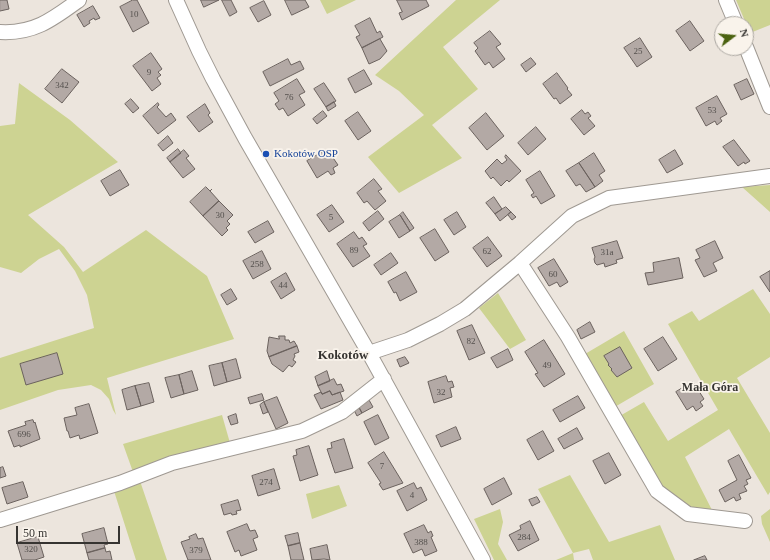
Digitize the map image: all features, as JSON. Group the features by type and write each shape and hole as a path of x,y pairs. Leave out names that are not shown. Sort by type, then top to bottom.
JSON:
{"street":[{"path":"0,32 21,32 40,26 79,0"},
{"path":"176,0 216,86 384,379 479,559"},
{"path":"726,0 733,16"},
{"path":"750,56 770,107"},
{"path":"369,353 408,340 440,324 465,309 520,263 572,216 609,198 770,176"},
{"path":"520,263 568,337 657,491 688,514 745,521"},
{"path":"0,520 120,483 172,463 302,431 342,412 384,379"}],"green space":[{"path":"320,0 356,0 327,14"},
{"path":"456,0 500,0 443,47 478,89 432,125 462,158 399,193 368,157 424,115 399,91 375,75"},
{"path":"736,0 770,0 770,25 754,31 754,16 743,16"},
{"path":"19,83 70,120 118,162 28,215 64,247 83,272 146,230 207,276 234,339 107,378 116,415 109,399 101,390 91,385 58,390 0,410 0,358 94,328 87,295 75,271 59,249 39,259 21,273 0,267 0,126 15,124"},
{"path":"770,185 770,212 742,187"},
{"path":"753,289 770,314 770,357 737,378 770,433 770,492 768,495 729,429 685,457 713,512 691,510 658,486 618,417 644,402 668,441 718,410 668,324 692,311 699,321"},
{"path":"498,293 526,340 510,349 479,308"},
{"path":"624,331 654,384 613,408 585,354"},
{"path":"222,415 230,443 133,472 123,444"},
{"path":"570,475 609,542 660,525 675,560 593,560 589,549 573,553 538,489"},
{"path":"140,481 167,560 136,560 114,491"},
{"path":"339,485 347,506 312,519 306,494"},
{"path":"500,509 503,522 498,544 507,560 494,560 474,519"},
{"path":"770,509 770,542 762,524 761,516"},
{"path":"573,553 574,560 556,560"}],"building":[{"path":"0,0 7,0 9,9 0,11"},
{"path":"133,0 137,0 149,23 133,32 120,7"},
{"path":"201,0 219,0 204,7"},
{"path":"222,0 231,0 237,12 230,16"},
{"path":"285,0 305,0 309,7 292,15"},
{"path":"397,0 426,0 429,6 402,20 399,13 402,12"},
{"path":"264,1 271,15 258,22 250,8"},
{"path":"93,6 100,18 95,20 94,18 84,27 77,15"},
{"path":"370,18 377,33 380,31 383,37 362,48 356,37 360,35 355,26"},
{"path":"690,21 704,41 690,51 676,31"},
{"path":"490,31 501,44 496,47 505,59 493,68 489,62 485,65 475,51 478,48 474,43"},
{"path":"640,38 652,57 637,67 624,48"},
{"path":"380,39 387,51 380,59 369,64 362,48"},
{"path":"151,53 162,69 158,72 161,75 157,78 161,84 152,91 133,66"},
{"path":"531,58 536,64 526,72 521,65"},
{"path":"288,59 291,65 300,61 304,69 270,86 263,72"},
{"path":"62,69 79,82 62,103 45,89"},
{"path":"364,70 372,84 355,93 348,79"},
{"path":"557,73 572,95 560,104 556,98 554,99 543,84"},
{"path":"297,79 305,92 299,95 305,105 288,116 283,108 279,110 275,104 279,101 274,93"},
{"path":"747,79 754,94 741,100 734,85"},
{"path":"324,83 336,101 326,107 314,89"},
{"path":"717,96 727,114 720,118 722,121 717,125 715,121 706,126 696,108"},
{"path":"131,99 139,108 133,113 125,104"},
{"path":"334,102 336,106 328,111 326,107"},
{"path":"158,103 159,105 157,107 166,117 171,113 176,120 158,134 143,116"},
{"path":"205,104 210,113 208,115 213,122 199,132 187,117"},
{"path":"582,110 585,114 588,112 591,116 588,118 595,126 584,135 571,119"},
{"path":"323,111 327,116 317,124 313,119"},
{"path":"358,112 371,131 358,140 345,121"},
{"path":"486,113 504,136 487,150 469,128"},
{"path":"536,127 546,139 528,155 518,143"},
{"path":"168,136 173,143 163,151 158,145"},
{"path":"734,140 750,161 745,164 744,162 738,166 723,147"},
{"path":"178,149 181,153 170,162 167,158"},
{"path":"184,150 189,156 186,158 195,169 183,178 170,162"},
{"path":"675,150 683,164 667,173 659,160"},
{"path":"323,152 325,155 329,152 338,165 333,168 335,173 331,175 328,171 317,178 307,161"},
{"path":"594,153 605,171 599,175 603,181 595,187 579,163"},
{"path":"506,155 521,171 509,182 507,180 501,186 493,177 491,179 485,171 497,159 502,164 507,160 505,157"},
{"path":"579,163 595,187 586,192 580,184 576,186 566,171"},
{"path":"120,170 129,185 110,196 101,181"},
{"path":"540,171 555,196 541,204 536,196 533,198 531,195 534,193 526,180"},
{"path":"374,179 382,189 378,191 386,201 375,210 367,201 364,203 357,193"},
{"path":"206,187 219,201 203,216 190,202"},
{"path":"494,197 502,209 495,214 486,203"},
{"path":"219,201 233,215 227,221 230,224 226,228 228,230 222,236 203,216"},
{"path":"332,205 344,222 329,232 317,215"},
{"path":"506,207 511,212 500,221 495,214"},
{"path":"378,211 384,219 369,231 363,223"},
{"path":"403,212 414,228 410,231 400,215"},
{"path":"457,212 466,227 454,235 444,220"},
{"path":"511,212 516,217 512,220 508,215"},
{"path":"400,215 410,231 399,238 389,222"},
{"path":"268,221 274,232 255,243 248,232"},
{"path":"435,229 449,252 435,261 420,238"},
{"path":"354,232 359,239 362,237 367,244 363,246 370,256 353,267 337,244"},
{"path":"488,237 502,256 487,267 473,248"},
{"path":"617,241 623,258 616,260 617,263 605,267 604,263 597,265 595,263 592,248"},
{"path":"715,241 723,258 713,263 717,271 704,277 695,260 700,258 696,250"},
{"path":"262,251 271,269 253,279 243,261"},
{"path":"391,253 398,263 381,275 374,265"},
{"path":"679,258 683,278 648,285 645,273 654,272 653,263"},
{"path":"554,259 568,282 560,287 557,282 549,286 538,268"},
{"path":"770,271 770,292 760,277"},
{"path":"406,272 417,292 400,301 396,292 394,293 388,282"},
{"path":"286,273 295,290 281,299 271,282"},
{"path":"231,289 237,299 227,305 221,295"},
{"path":"590,322 595,332 581,339 577,330"},
{"path":"472,325 485,353 469,360 457,331"},
{"path":"279,336 285,336 285,340 289,340 290,343 294,341 297,346 269,357 267,351 269,337 279,339"},
{"path":"663,337 677,359 658,371 644,349"},
{"path":"544,340 565,374 544,387 535,374 538,373 525,352"},
{"path":"297,346 299,352 294,354 295,356 293,360 296,362 292,367 289,365 283,372 272,364 269,357"},
{"path":"620,347 632,368 617,377 611,370 612,369 608,365 609,364 604,356"},
{"path":"508,349 513,360 497,368 491,358"},
{"path":"57,353 63,374 26,385 20,364"},
{"path":"405,357 409,363 400,367 397,360"},
{"path":"236,359 241,378 227,382 222,363"},
{"path":"222,363 227,382 214,386 209,366"},
{"path":"192,371 198,390 184,394 179,375"},
{"path":"327,371 330,381 318,386 315,377"},
{"path":"179,375 184,394 171,398 165,378"},
{"path":"446,376 448,382 452,381 454,387 450,388 452,397 434,403 428,382"},
{"path":"334,379 337,385 341,384 344,391 332,395 330,391 322,394 318,386"},
{"path":"693,382 704,399 700,402 703,406 696,411 693,406 687,410 676,392"},
{"path":"149,383 154,402 141,406 135,386"},
{"path":"135,386 141,406 127,410 122,390"},
{"path":"330,391 332,395 340,392 343,400 321,409 314,395 321,392 322,394"},
{"path":"262,394 264,400 250,404 248,398"},
{"path":"578,396 585,408 560,422 553,410"},
{"path":"277,397 288,423 276,429 264,402"},
{"path":"369,400 373,407 362,413 358,406"},
{"path":"264,402 268,412 263,414 260,405"},
{"path":"89,404 98,433 80,439 79,435 70,438 64,418 77,415 75,408"},
{"path":"359,407 362,413 357,416 354,410"},
{"path":"236,414 238,423 231,425 228,417"},
{"path":"378,415 389,438 375,445 364,422"},
{"path":"33,420 40,439 20,447 20,445 14,447 8,431 26,425 25,422"},
{"path":"456,427 461,439 441,447 436,436"},
{"path":"577,428 583,439 564,449 558,439"},
{"path":"543,431 554,451 538,460 527,440"},
{"path":"344,439 353,468 335,473 327,449 332,448 331,443"},
{"path":"309,446 318,475 300,481 293,456 297,455 296,450"},
{"path":"384,452 403,483 383,490 379,484 381,483 368,463"},
{"path":"609,453 621,475 605,484 593,461"},
{"path":"739,455 751,478 746,480 748,484 744,486 747,491 739,494 741,499 736,501 734,497 725,502 719,490 737,480 728,461"},
{"path":"3,467 6,476 0,478 0,468"},
{"path":"274,469 280,489 258,496 252,476"},
{"path":"504,478 512,494 492,505 484,489"},
{"path":"23,482 28,497 7,504 2,488"},
{"path":"414,483 417,489 421,487 427,500 407,511 397,491"},
{"path":"537,497 540,502 532,506 529,500"},
{"path":"238,500 241,510 236,511 237,514 232,515 231,513 224,515 221,505"},
{"path":"530,521 539,540 518,551 509,535 521,529 520,526"},
{"path":"247,524 250,531 255,530 258,537 253,539 257,550 241,556 239,550 235,552 227,532"},
{"path":"424,525 428,533 431,531 433,536 431,537 437,551 425,556 422,549 413,553 404,534"},
{"path":"104,528 108,544 104,545 105,548 87,553 82,534"},
{"path":"298,533 300,543 288,546 285,536"},
{"path":"196,534 198,539 203,538 211,560 188,560 181,542 190,539 189,537"},
{"path":"38,537 44,557 35,560 22,560 17,543"},
{"path":"300,543 304,560 291,560 288,546"},
{"path":"327,545 330,560 312,560 310,549"},
{"path":"105,548 106,552 110,551 112,560 89,560 87,553"},
{"path":"705,556 707,560 694,560"}],"place":[{"name":"Kokotów OSP","path":"266,154"}],"district":[{"name":"Kokotów","path":"343,356"},
{"name":"Mała Góra","path":"710,388"}]}
